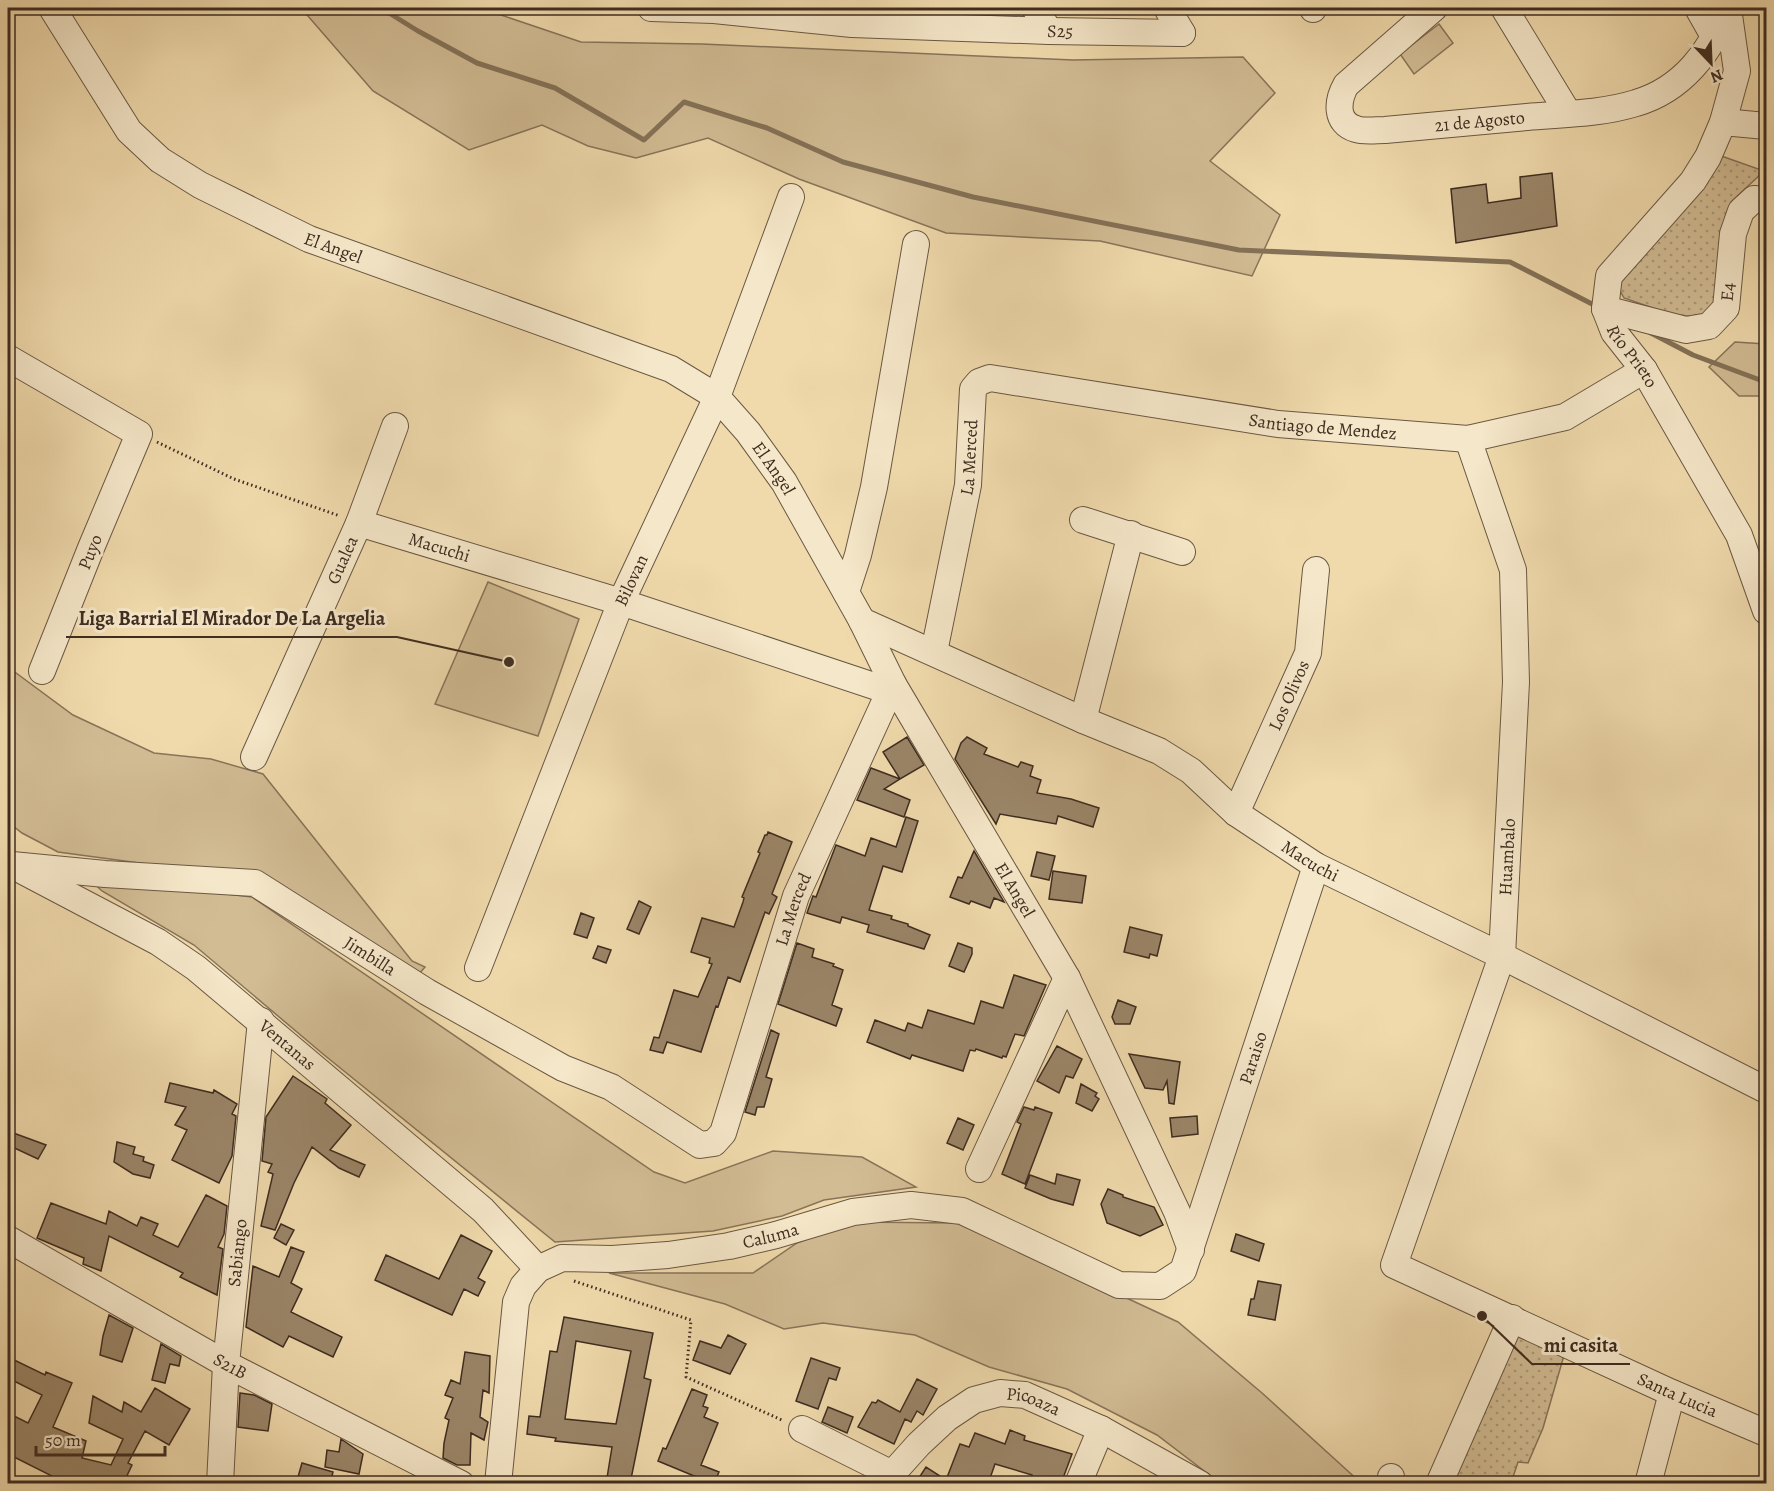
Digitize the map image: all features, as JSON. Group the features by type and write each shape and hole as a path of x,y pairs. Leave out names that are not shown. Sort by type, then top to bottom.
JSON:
{"street":[{"name":"El Angel","path":"52,8 129,131 159,160 200,186 309,239 671,369 717,397 748,432 784,482 862,621 891,688 1068,978 1177,1212 1191,1250"},
{"name":"S25","path":"651,8 848,16 1049,31 1182,33 1167,8"},
{"path":"1035,8 1049,31"},
{"name":"21 de Agosto","path":"1434,8 1346,85 1338,100 1338,108 1349,126 1363,130 1385,130 1568,113 1617,107 1654,96 1692,69 1715,38 1727,8"},
{"path":"1504,8 1568,113"},
{"path":"1698,8 1715,38"},
{"name":"Río Prieto","path":"1727,8 1737,71 1723,122 1708,157 1693,182 1609,276 1605,309 1614,333 1644,370 1739,535 1767,611"},
{"path":"1723,122 1767,126"},
{"name":"Bilovan","path":"478,968 621,602 717,397 790,196"},
{"name":"E4","path":"1605,309 1686,330 1709,326 1726,308 1733,234 1741,211 1754,199 1767,200"},
{"path":"846,592 858,555 874,487 916,244"},
{"path":"8,358 139,434"},
{"name":"Santiago de Mendez","path":"990,378 1278,424 1468,439 1565,417 1644,370"},
{"name":"La Merced","path":"934,652 968,485 973,389 979,382 990,378"},
{"name":"Gualea","path":"255,757 359,523 395,426"},
{"name":"Puyo","path":"42,671 139,434"},
{"name":"Huambalo","path":"1394,1265 1502,956 1516,682 1513,570 1468,439"},
{"path":"1083,520 1182,552"},
{"name":"Macuchi","path":"359,523 621,602 891,688"},
{"path":"1083,720 1131,534"},
{"name":"Los Olivos","path":"1236,813 1308,653 1316,570"},
{"name":"Macuchi","path":"862,621 1167,756 1191,771 1236,813 1316,866 1502,956 1767,1090"},
{"name":"La Merced","path":"714,1143 723,1133 796,896 891,688"},
{"name":"Paraiso","path":"1191,1250 1316,866"},
{"name":"Jimbilla","path":"9,869 255,883 438,998 563,1068 611,1087 700,1145 714,1143"},
{"name":"Ventanas","path":"9,869 158,942 196,968 483,1210 538,1269"},
{"path":"979,1169 1068,978"},
{"name":"Sabiango","path":"220,1484 226,1364 261,1022"},
{"name":"Caluma","path":"538,1269 562,1258 646,1257 729,1246 776,1235 853,1212 911,1204 962,1211 1119,1285 1160,1286 1183,1271 1191,1250"},
{"name":"S21B","path":"8,1239 226,1364 461,1484"},
{"name":"Santa Lucia","path":"1394,1265 1672,1393 1767,1433"},
{"path":"498,1484 516,1302 523,1286 538,1269"},
{"path":"1439,1484 1512,1318"},
{"name":"Picoaza","path":"888,1479 947,1418 974,1400 1000,1393 1025,1395 1101,1429 1200,1484"},
{"path":"1648,1484 1672,1393"},
{"path":"802,1429 888,1479"},
{"path":"1078,1484 1101,1429"}],"path":[{"path":"139,434 234,479 359,523"},
{"path":"571,1280 691,1320 686,1377 802,1429"}],"shaded area":[{"path":"301,8 493,8 498,14 581,42 702,44 1073,60 1243,57 1275,93 1210,161 1280,215 1252,276 1100,241 946,233 799,179 708,138 636,158 588,146 542,125 469,150 373,91"},
{"path":"1439,24 1453,43 1414,74 1400,54"},
{"path":"1710,152 1764,171 1731,202 1714,305 1700,317 1673,315 1624,298 1619,289 1624,272"},
{"path":"1735,342 1766,344 1766,393 1759,396 1739,396 1709,367"},
{"path":"488,582 579,619 538,736 435,704"},
{"path":"8,667 73,715 154,753 211,759 263,774 412,961 425,967 413,981 257,879 58,852 22,833 8,822"},
{"path":"88,878 252,897 654,1172 685,1183 773,1151 862,1157 916,1187 824,1200 782,1216 713,1231 555,1242 323,1054 194,945 102,891"},
{"path":"853,1222 957,1223 1178,1322 1262,1393 1361,1483 1220,1483 1157,1435 1067,1389 989,1367 915,1335 823,1323 784,1329 725,1304 609,1273 753,1273 797,1243"},
{"path":"1513,1327 1565,1352 1543,1428 1528,1463 1518,1462 1511,1483 1444,1484"}],"building":[{"path":"1552,173 1557,226 1456,243 1451,189 1486,184 1488,203 1521,198 1520,177"},
{"path":"907,737 924,765 900,779 883,752"},
{"path":"967,737 987,748 984,754 1018,767 1021,762 1033,766 1030,776 1041,780 1037,793 1071,799 1099,808 1093,827 1058,816 1056,824 1000,814 996,824 955,759 961,743"},
{"path":"871,768 900,779 884,789 910,800 904,817 857,800"},
{"path":"906,817 918,821 902,872 883,866 869,910 892,916 891,919 908,924 930,935 924,949 867,932 869,925 842,917 840,923 807,913 813,896 816,897 836,845 865,856 871,838 896,847"},
{"path":"768,832 792,842 772,894 777,897 769,914 765,912 740,982 728,977 701,1052 667,1042 663,1053 650,1050 654,1037 659,1038 674,990 698,997 712,964 709,963 710,958 691,952 702,918 734,927 743,902 742,897 760,853 758,852"},
{"path":"974,851 1004,902 994,898 990,908 950,897 958,877 962,878"},
{"path":"1037,852 1055,856 1049,880 1031,876"},
{"path":"1053,871 1086,876 1082,903 1049,899"},
{"path":"639,901 651,907 639,934 627,929"},
{"path":"581,913 594,918 587,938 574,934"},
{"path":"1130,927 1162,935 1157,956 1150,954 1149,958 1124,952"},
{"path":"797,943 814,949 812,957 834,964 833,966 843,970 832,1005 842,1009 836,1026 778,1004"},
{"path":"958,943 972,948 972,954 964,972 949,966"},
{"path":"598,946 611,950 606,963 593,958"},
{"path":"1014,975 1046,985 1024,1036 1015,1034 1006,1057 1002,1058 976,1049 975,1051 970,1050 963,1071 912,1055 910,1059 867,1042 875,1020 905,1031 908,1023 922,1028 928,1010 974,1024 981,1001 1003,1008"},
{"path":"1118,1000 1136,1007 1130,1024 1115,1024 1112,1017"},
{"path":"771,1030 779,1034 766,1077 772,1079 764,1107 757,1107 755,1115 745,1112"},
{"path":"1057,1046 1082,1059 1073,1078 1066,1076 1059,1093 1037,1081"},
{"path":"1129,1054 1180,1062 1174,1104 1169,1103 1167,1081 1163,1090 1145,1088"},
{"path":"293,1076 327,1099 325,1103 351,1125 330,1150 365,1165 359,1177 339,1168 312,1147 275,1230 261,1226 273,1174 268,1172 272,1164 262,1161 266,1117"},
{"path":"170,1083 213,1093 214,1090 237,1104 232,1114 236,1116 232,1156 219,1183 172,1160 187,1130 175,1125 186,1107 165,1102"},
{"path":"1081,1084 1097,1093 1095,1096 1099,1099 1092,1111 1076,1103"},
{"path":"1024,1107 1034,1110 1035,1107 1052,1113 1025,1184 1002,1174 1021,1124 1017,1122"},
{"path":"1197,1116 1198,1134 1172,1137 1170,1118"},
{"path":"958,1118 974,1125 963,1150 947,1143"},
{"path":"8,1131 46,1145 38,1159 8,1145"},
{"path":"117,1142 135,1147 133,1154 144,1157 143,1161 154,1165 150,1178 133,1174 114,1162"},
{"path":"1057,1174 1080,1180 1073,1205 1025,1188 1030,1175 1055,1184"},
{"path":"1108,1189 1123,1197 1154,1207 1163,1225 1140,1236 1107,1223 1101,1204"},
{"path":"206,1195 227,1206 224,1234 218,1247 223,1249 217,1295 180,1277 183,1273 109,1236 101,1271 83,1264 84,1258 37,1238 51,1203 106,1224 109,1211 137,1226 141,1217 158,1224 153,1235 178,1247"},
{"path":"281,1224 294,1230 286,1245 274,1238"},
{"path":"1236,1234 1264,1244 1259,1261 1231,1251"},
{"path":"461,1235 492,1251 478,1278 485,1282 478,1296 464,1289 452,1315 375,1280 386,1255 439,1279"},
{"path":"291,1247 304,1252 291,1283 302,1289 291,1312 342,1337 333,1357 289,1336 283,1347 246,1327 253,1266 279,1277"},
{"path":"1258,1281 1281,1285 1275,1320 1248,1315"},
{"path":"109,1315 133,1328 122,1362 100,1355"},
{"path":"564,1317 653,1333 644,1378 651,1380 630,1484 606,1484 612,1447 555,1441 556,1438 527,1434 529,1416 540,1417 550,1351 557,1352","holes":["576,1341 631,1351 616,1424 565,1419"]},
{"path":"728,1335 746,1344 730,1374 693,1360 700,1341 721,1348"},
{"path":"161,1344 181,1356 179,1366 170,1364 165,1383 152,1380"},
{"path":"465,1352 490,1356 489,1393 483,1390 480,1417 488,1422 484,1440 471,1433 470,1465 457,1465 443,1458 449,1420 445,1418 453,1398 445,1395 451,1380 460,1384"},
{"path":"8,1357 45,1375 46,1372 72,1383 53,1427 86,1441 82,1458 111,1465 123,1439 89,1423 93,1396 122,1412 124,1402 141,1412 155,1388 190,1409 169,1445 145,1431 128,1463 132,1465 123,1484 48,1484 52,1476 8,1454 8,1413 28,1423 42,1395 8,1378"},
{"path":"811,1358 840,1368 836,1380 829,1378 818,1409 796,1401"},
{"path":"917,1379 937,1389 923,1415 917,1411 911,1422 905,1419 894,1444 858,1427 872,1402 876,1403 878,1400 900,1412"},
{"path":"692,1389 707,1395 703,1406 708,1408 704,1417 718,1423 701,1465 719,1472 714,1484 699,1481 699,1478 658,1461 663,1448 666,1449"},
{"path":"240,1393 254,1395 272,1404 268,1431 238,1427"},
{"path":"828,1407 853,1417 847,1433 822,1422"},
{"path":"1010,1430 1025,1436 1024,1440 1072,1454 1062,1481 1053,1479 1051,1484 1029,1484 1032,1475 995,1464 988,1484 915,1484 926,1467 946,1480 960,1444 969,1447 975,1433 1005,1444"},
{"path":"341,1439 363,1454 359,1474 325,1467 327,1450 339,1452"},
{"path":"302,1463 333,1472 330,1484 296,1484"}],"waterway":[{"path":"381,8 477,63 555,88 644,140 684,102 767,128 843,162 973,197 1239,250 1510,262 1598,307"},
{"path":"1649,332 1693,355 1760,380 1766,379"}],"place":[{"name":"Liga Barrial El Mirador De La Argelia","path":"509,662"},
{"name":"mi casita","path":"1482,1316"}]}
